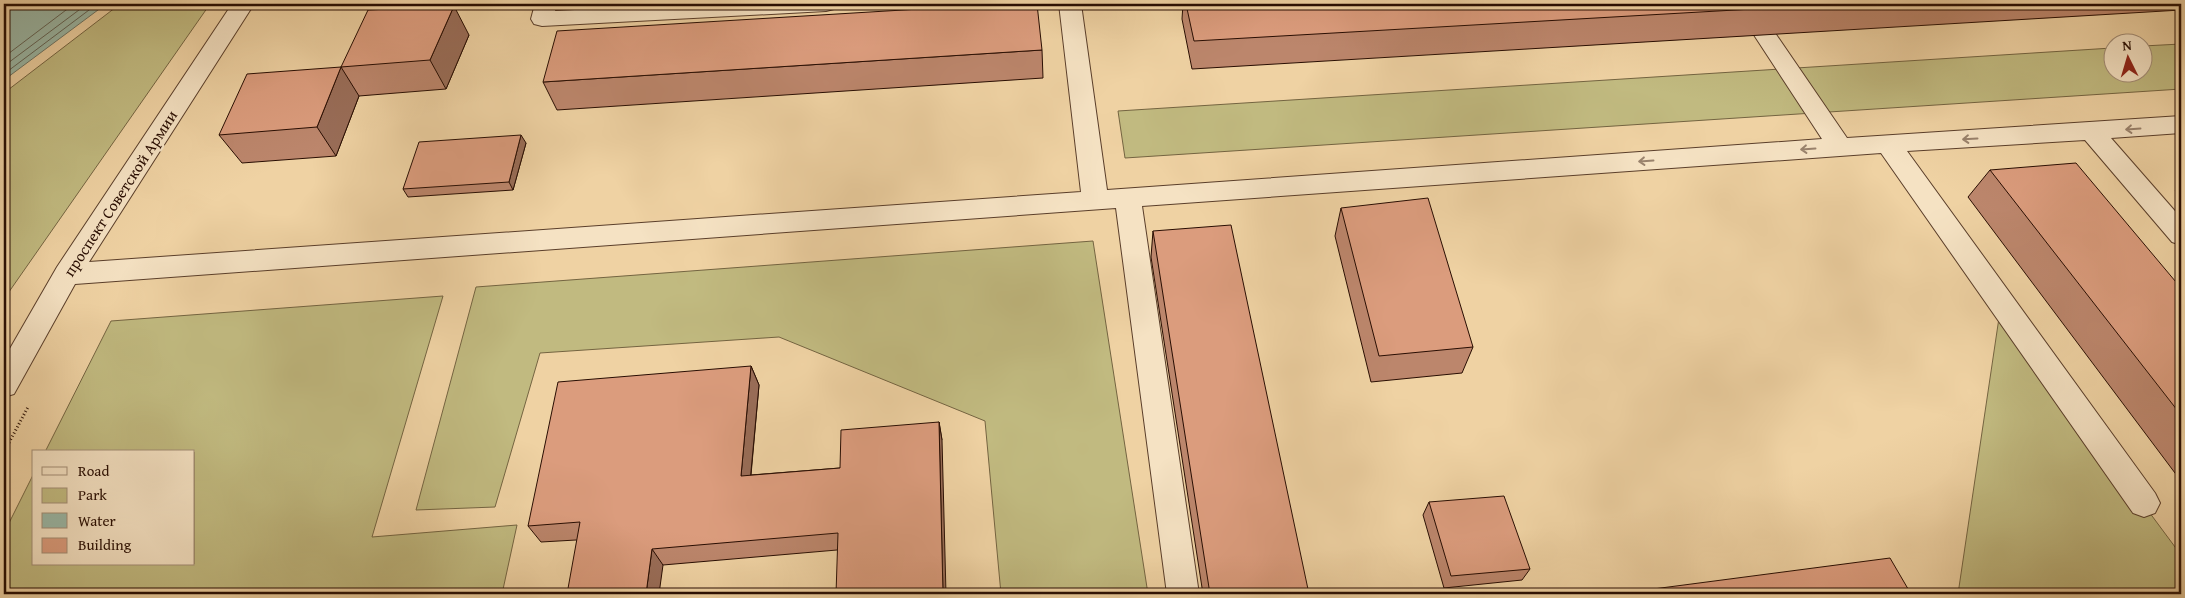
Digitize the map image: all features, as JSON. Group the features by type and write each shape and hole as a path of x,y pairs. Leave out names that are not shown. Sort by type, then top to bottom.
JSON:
{"street":[{"name":"проспект Советской Армии","path":"4,385 67,274 243,4"},
{"path":"546,4 542,19 826,4"},
{"path":"1070,4 1095,200"},
{"path":"1765,34 1840,147"},
{"path":"67,274 1840,147 2181,125"},
{"path":"2092,132 2181,235"},
{"path":"1888,144 2144,504"},
{"path":"1128,198 1183,594"}],"green space":[{"path":"120,4 210,4 4,299 4,93"},
{"path":"2181,44 2181,89 1125,158 1118,111 2102,49 2102,82 2152,82 2152,46"},
{"path":"1093,241 1148,594 1001,594 985,421 779,337 540,353 495,507 416,510 476,287"},
{"path":"443,296 372,537 517,525 502,594 4,594 4,533 32,477 32,566 195,566 195,450 46,450 111,321"},
{"path":"2000,311 2181,555 2181,594 1958,594"}],"water":[{"path":"4,4 106,4 4,80"}],"building":[{"path":"1002,4 1037,4 1042,50 543,82 557,31"},
{"path":"1186,4 1840,4 1194,41"},
{"path":"454,6 430,60 341,67 368,10"},
{"path":"341,67 317,127 219,135 247,74"},
{"path":"521,135 509,182 403,189 419,142"},
{"path":"2076,163 2181,288 2181,415 1990,170"},
{"path":"1428,198 1473,347 1379,356 1341,208"},
{"path":"1231,225 1309,594 1210,594 1153,231"},
{"path":"751,366 741,476 840,468 841,430 939,422 943,594 836,594 838,533 652,549 646,594 567,594 580,522 528,526 558,382"},
{"path":"1504,496 1530,569 1451,576 1429,502"},
{"path":"1890,558 1911,594 1639,594 1638,591"}]}
